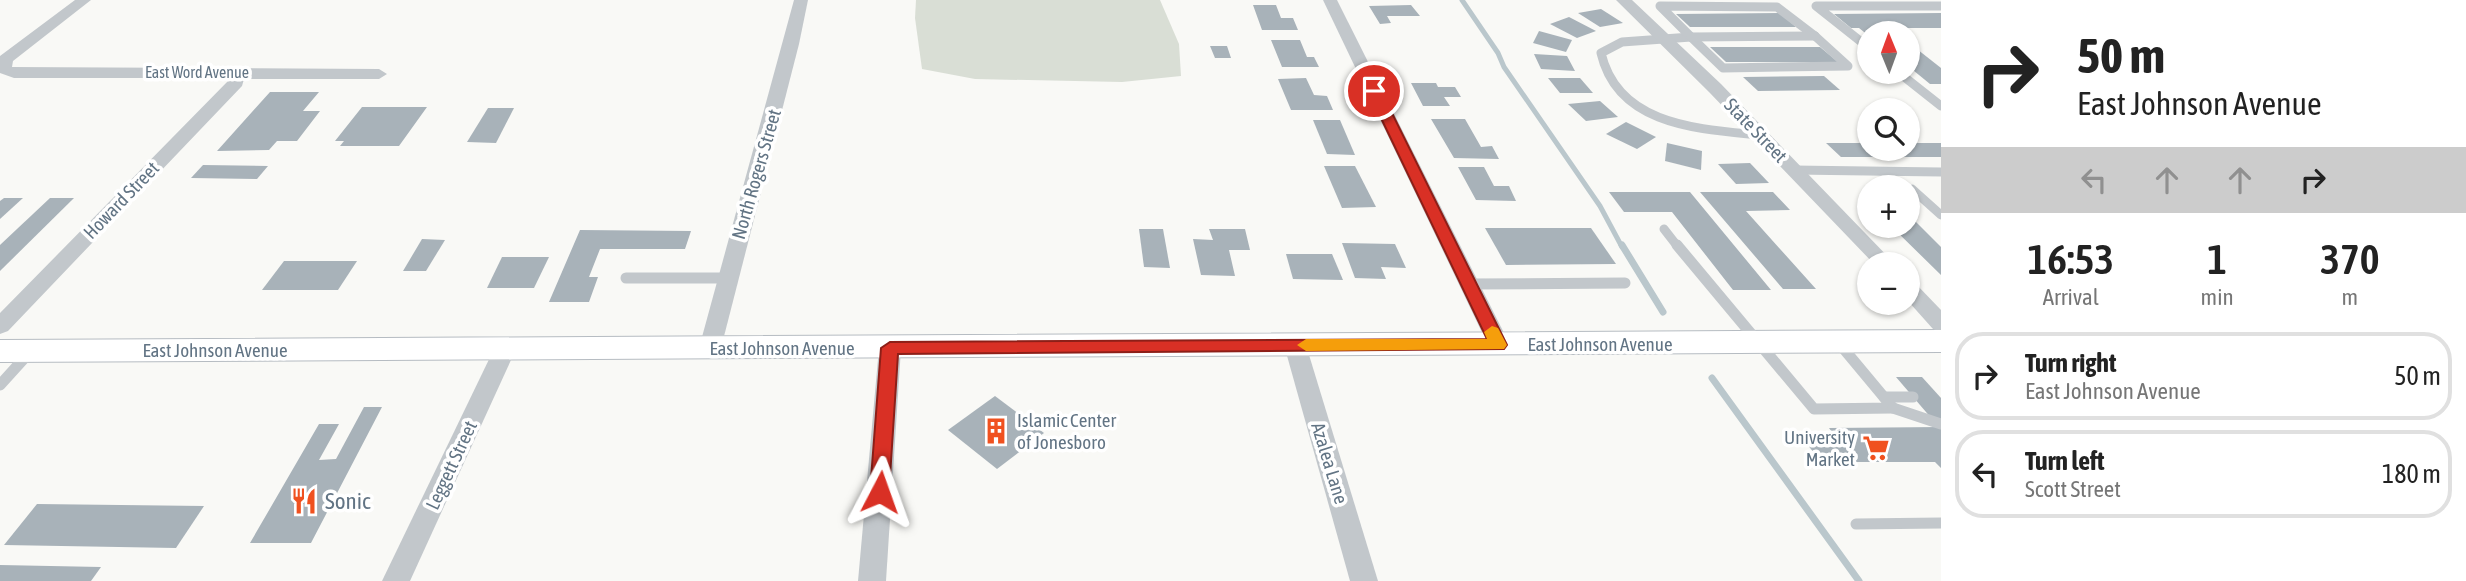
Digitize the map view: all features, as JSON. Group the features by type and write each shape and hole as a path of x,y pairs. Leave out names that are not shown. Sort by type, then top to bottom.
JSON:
{"main road":[{"name":"East Johnson Avenue","path":"15,351 1941,341"}],"street":[{"name":"East Word Avenue","path":"84,0 6,59 3,69 16,73 379,74"},
{"name":"North Rogers Street","path":"710,348 726,278 762,158 801,0"},
{"path":"1330,0 1499,345"},
{"name":"State Street","path":"1623,0 1873,252"},
{"name":"Howard Street","path":"0,326 236,82 236,72"},
{"path":"1920,301 1941,324"},
{"name":"Azalea Lane","path":"1294,345 1364,581"},
{"path":"872,581 890,348"},
{"name":"Leggett Street","path":"396,581 505,349"}],"lane":[{"path":"1660,6 1777,7 1815,36 1848,66 1723,68 1660,6"},
{"path":"1857,38 1816,6 1941,6"},
{"path":"1760,135 1694,129 1658,119 1621,92 1605,70 1601,53 1622,43 1661,37 1815,36"},
{"path":"1913,84 1941,106"},
{"path":"1928,96 1941,96"},
{"path":"1794,170 1941,172"},
{"path":"1920,196 1941,215"},
{"path":"1664,229 1720,300 1814,408 1893,408 1941,424"},
{"path":"626,278 726,278"},
{"path":"1469,284 1625,283"},
{"path":"1838,342 1893,408"},
{"path":"0,385 15,351"},
{"path":"1884,397 1913,397"},
{"path":"1856,524 1941,523"}],"shaded area":[{"path":"916,0 1160,0 1179,44 1181,76 1122,82 975,79 922,69 915,18"}],"building":[{"path":"1253,5 1276,5 1281,18 1293,18 1298,30 1262,30"},
{"path":"1411,5 1420,16 1387,16 1391,23 1380,24 1369,6"},
{"path":"1601,9 1623,23 1600,27 1578,13"},
{"path":"1780,13 1796,27 1690,27 1676,14"},
{"path":"1941,13 1941,28 1920,28 1920,21 1857,21 1857,28 1851,28 1834,14"},
{"path":"1569,17 1596,31 1577,38 1550,24"},
{"path":"1539,31 1572,40 1566,52 1533,43"},
{"path":"1271,40 1300,40 1307,57 1314,57 1319,67 1282,67"},
{"path":"1210,46 1227,46 1231,58 1215,58"},
{"path":"1710,47 1820,47 1838,62 1726,62"},
{"path":"1920,51 1941,68 1941,84 1930,84 1920,76"},
{"path":"1534,54 1567,56 1575,71 1541,69"},
{"path":"1824,76 1840,90 1758,91 1743,77"},
{"path":"1306,78 1314,95 1327,96 1333,110 1291,110 1278,79"},
{"path":"1548,78 1580,78 1593,93 1560,93"},
{"path":"1411,83 1436,83 1438,87 1455,87 1461,97 1444,97 1450,106 1423,106"},
{"path":"270,92 319,92 303,111 320,111 297,141 277,141 269,150 217,151"},
{"path":"1600,101 1618,117 1586,121 1568,104"},
{"path":"362,107 427,107 399,146 340,146 344,141 335,141"},
{"path":"488,108 514,108 496,143 467,142"},
{"path":"1431,119 1465,119 1481,147 1492,146 1499,159 1454,158"},
{"path":"1313,120 1340,120 1355,155 1327,154"},
{"path":"1626,122 1656,137 1637,149 1606,134"},
{"path":"1667,143 1702,151 1701,170 1665,161"},
{"path":"1826,143 1857,143 1857,157 1841,157"},
{"path":"1920,143 1941,143 1941,157 1920,157"},
{"path":"1750,163 1769,183 1736,184 1718,164"},
{"path":"203,165 268,166 257,179 191,178"},
{"path":"1324,166 1355,166 1376,207 1342,208"},
{"path":"1458,167 1484,167 1494,186 1509,186 1516,201 1476,200"},
{"path":"1609,192 1690,192 1771,290 1733,290 1672,212 1624,212"},
{"path":"1700,192 1773,192 1790,210 1746,211 1816,289 1783,289"},
{"path":"4,198 23,198 0,219 0,201"},
{"path":"50,198 74,198 0,271 0,245"},
{"path":"1920,226 1941,247 1941,275 1920,252 1903,238 1920,238"},
{"path":"1485,228 1591,228 1616,264 1506,265"},
{"path":"1139,229 1163,229 1170,268 1144,267"},
{"path":"1209,229 1245,229 1250,250 1229,250 1235,276 1201,275 1193,239 1213,240"},
{"path":"580,230 691,231 685,249 600,249 589,277 598,277 589,302 549,302"},
{"path":"422,239 445,240 426,271 403,271"},
{"path":"1342,243 1395,244 1406,268 1381,267 1386,279 1355,278"},
{"path":"1286,254 1332,254 1343,280 1293,279"},
{"path":"502,257 549,257 534,288 487,288"},
{"path":"284,261 357,261 338,290 262,290"},
{"path":"1896,377 1922,377 1941,398 1941,419 1932,419"},
{"name":"Islamic Center of Jonesboro","path":"995,396 1044,433 997,469 948,430"},
{"name":"Sonic","path":"364,407 382,407 311,543 250,543 319,424 339,424 319,460 336,459"},
{"name":"University Market","path":"1941,427 1941,468 1935,462 1821,462 1800,435 1834,435 1829,428"},
{"path":"37,504 204,506 176,548 4,545"},
{"path":"0,565 101,567 91,581 0,581"}],"waterway":[{"path":"1462,0 1498,53 1504,67 1600,206 1622,247"},
{"path":"1622,245 1663,312"},
{"path":"1712,378 1859,581"}],"slow traffic":[{"path":"1306,345 1499,345 1492,332"}],"place":[{"name":"Islamic Center of Jonesboro","path":"996,431"},
{"name":"University Market","path":"1876,448"},
{"name":"Sonic","path":"304,501"}],"route":[{"path":"880,492 890,348 1499,345 1374,91"}]}
